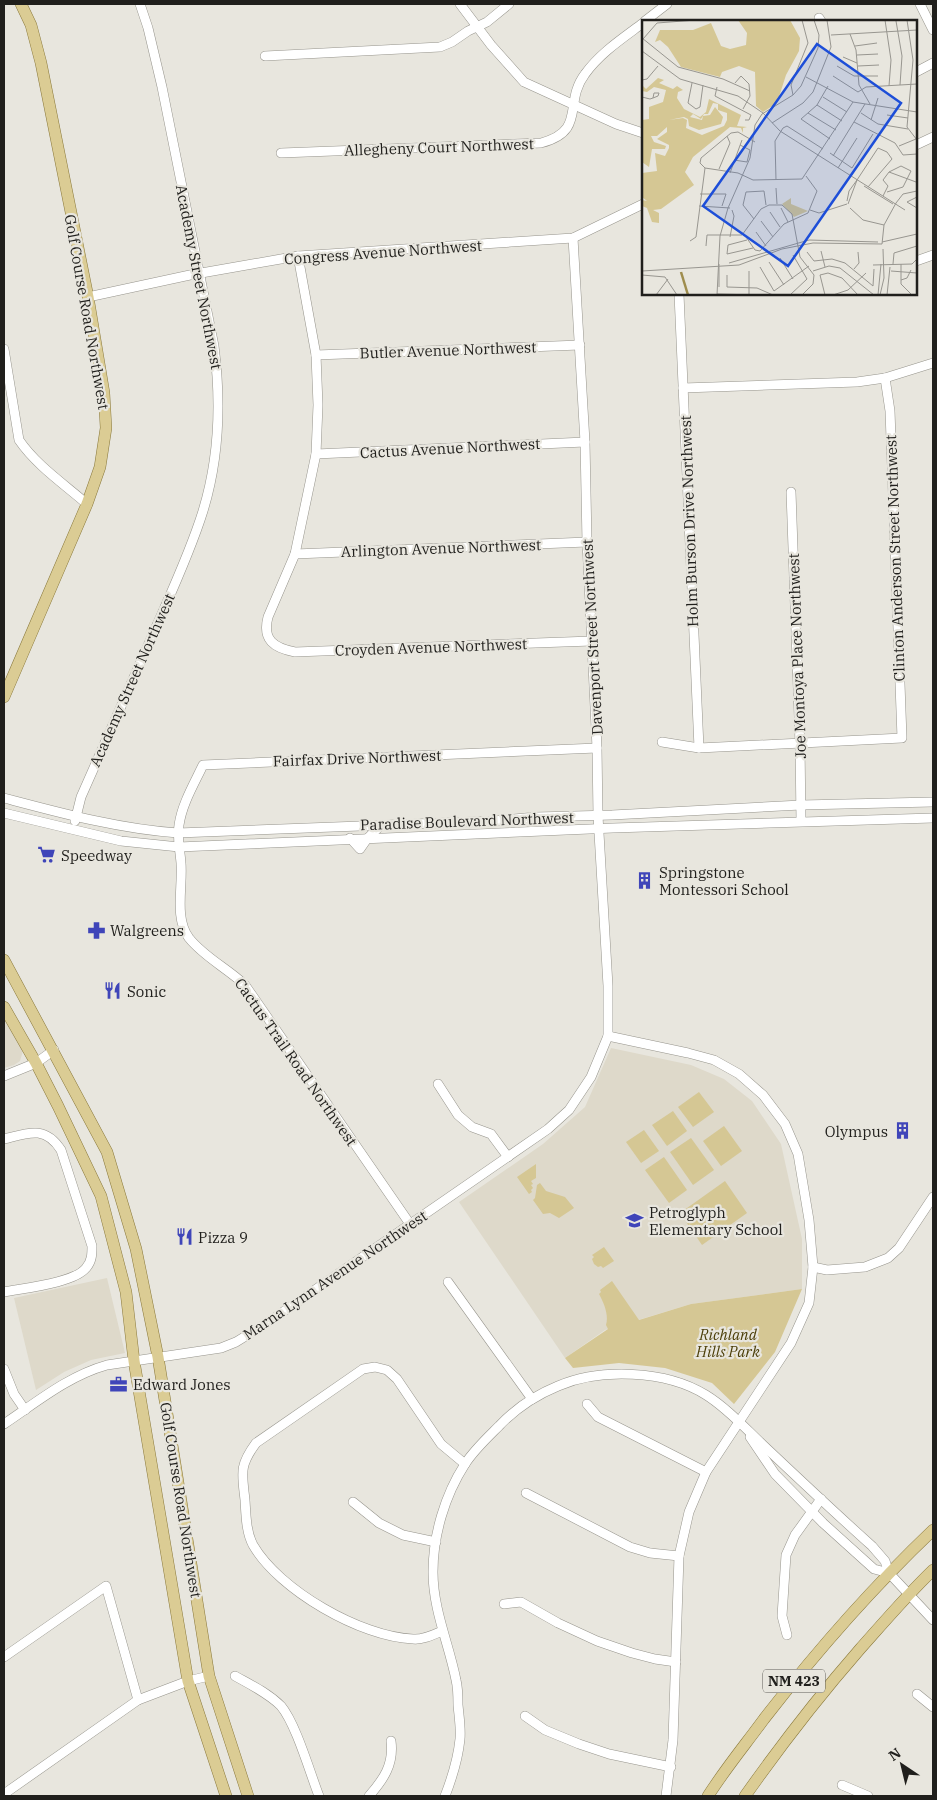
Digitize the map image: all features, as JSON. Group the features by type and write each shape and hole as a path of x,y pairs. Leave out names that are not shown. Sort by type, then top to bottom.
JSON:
{"main road":[{"name":"Golf Course Road Northwest","path":"4,697 87,504 100,467 106,428 104,393 88,297 41,63 31,25 21,4"},
{"name":"Golf Course Road Northwest","path":"4,960 54,1050 107,1152 136,1249 158,1357 209,1676 248,1796"},
{"name":"Golf Course Road Northwest","path":"4,1007 36,1063 101,1196 126,1292 134,1361 188,1681 226,1796"},
{"name":"NM 423","path":"708,1796 722,1774 800,1672 889,1574 933,1530"},
{"name":"NM 423","path":"745,1796 813,1705 908,1595 933,1570"}],"street":[{"name":"Academy Street Northwest","path":"73,829 81,797 179,574 205,502 216,446 218,397 214,346 162,87 148,28 140,4"},
{"path":"460,4 491,45 524,82 629,129 642,132"},
{"path":"265,56 440,47 487,22 509,4"},
{"name":"Allegheny Court Northwest","path":"647,20 667,4"},
{"path":"920,4 933,30"},
{"name":"Allegheny Court Northwest","path":"281,153 541,143 556,139 566,131 572,119 576,89 593,63 642,24"},
{"path":"917,71 933,63"},
{"path":"917,145 933,137"},
{"name":"Congress Avenue Northwest","path":"88,297 298,256 573,238 642,204"},
{"name":"Davenport Street Northwest","path":"573,238 585,442 598,816 608,986 608,1036"},
{"path":"917,261 933,255"},
{"path":"295,554 316,454 318,405 316,355 298,256"},
{"name":"Holm Burson Drive Northwest","path":"679,295 698,748"},
{"name":"Butler Avenue Northwest","path":"316,355 580,345"},
{"path":"4,349 19,440 34,458 87,504"},
{"path":"683,388 857,382 885,378 933,363"},
{"name":"Clinton Anderson Street Northwest","path":"800,744 902,738 890,411 885,378"},
{"name":"Cactus Avenue Northwest","path":"316,454 585,442"},
{"name":"Joe Montoya Place Northwest","path":"791,492 801,821"},
{"name":"Arlington Avenue Northwest","path":"295,554 587,542"},
{"name":"Croyden Avenue Northwest","path":"295,554 266,625 267,634 271,642 280,650 295,652 592,641"},
{"path":"662,742 698,748 800,744"},
{"name":"Fairfax Drive Northwest","path":"179,847 179,823 186,802 203,765 597,748"},
{"name":"Paradise Boulevard Northwest","path":"4,798 76,817 150,831 178,833 536,817 598,816 801,805 933,802"},
{"name":"Paradise Boulevard Northwest","path":"4,813 121,841 179,847 352,840 360,849 367,839 801,821 933,818"},
{"path":"496,834 505,826 536,817"},
{"path":"367,839 381,825"},
{"path":"339,827 352,840"},
{"path":"280,829 299,842"},
{"name":"Cactus Trail Road Northwest","path":"179,847 182,922 188,936 201,951 232,972 245,985 410,1224"},
{"path":"608,1036 714,1060 739,1074 763,1094 785,1124 798,1154 809,1220 813,1267 809,1303 791,1344 706,1472 689,1512 679,1556 671,1766 666,1796"},
{"name":"Marna Lynn Avenue Northwest","path":"4,1424 57,1388 89,1370 106,1365 221,1348 236,1342 267,1323 548,1129 569,1110 591,1078 608,1036"},
{"path":"4,1076 36,1063 54,1050"},
{"path":"438,1084 458,1116 472,1127 491,1134 508,1157"},
{"path":"4,1138 30,1132 48,1135 55,1140 61,1150 92,1246 92,1257 87,1267 79,1274 69,1279 4,1292"},
{"path":"813,1267 827,1270 866,1267 888,1258 899,1248 933,1197"},
{"path":"448,1282 532,1399"},
{"path":"442,1631 414,1639 392,1636 365,1628 338,1616 308,1599 268,1564 252,1544 248,1531 242,1470 246,1456 256,1443 363,1369 374,1367 387,1370 397,1379 441,1444 465,1464"},
{"path":"4,1370 14,1394 25,1410"},
{"path":"448,1795 460,1738 456,1681 442,1631 433,1573 436,1542 449,1494 465,1464 483,1441 508,1417 532,1399 580,1378 645,1374 678,1382 705,1395 739,1423 885,1560 889,1574 933,1620"},
{"path":"587,1404 598,1417 706,1472"},
{"path":"739,1423 775,1474 812,1512 874,1569 889,1574"},
{"path":"526,1493 630,1547 650,1553 679,1556"},
{"path":"787,1635 782,1616 786,1555 795,1536 821,1499"},
{"path":"353,1502 380,1523 403,1535 436,1542"},
{"path":"4,1657 106,1586 138,1700"},
{"path":"504,1604 521,1602 558,1623 597,1641 632,1653 676,1662"},
{"path":"4,1794 138,1700 188,1681 209,1676"},
{"path":"236,1676 268,1694 282,1707 292,1725 319,1796"},
{"path":"917,1694 933,1707"},
{"path":"525,1716 545,1730 579,1744 609,1754 671,1766"},
{"path":"369,1796 378,1786 389,1767 392,1754 391,1741"},
{"path":"842,1785 868,1796"}],"shaded area":[{"path":"4,1019 23,1051 20,1061 4,1068"},
{"name":"Petroglyph Elementary School","path":"611,1048 691,1065 724,1079 752,1101 781,1144 802,1239 802,1289 691,1304 605,1330 565,1358 459,1202 543,1144 585,1107"},
{"path":"107,1278 125,1353 91,1360 64,1372 36,1390 14,1298"}],"green space":[{"path":"699,1092 714,1112 693,1127 678,1107"},
{"path":"673,1111 687,1131 667,1146 652,1125"},
{"path":"724,1126 742,1151 721,1166 703,1141"},
{"path":"644,1130 659,1151 641,1163 626,1142"},
{"path":"691,1138 714,1170 693,1185 670,1152"},
{"path":"664,1157 687,1190 669,1203 645,1170"},
{"path":"536,1164 536,1178 531,1181 533,1188 529,1194 517,1177"},
{"path":"725,1181 747,1213 702,1245 680,1213"},
{"path":"540,1183 546,1191 565,1197 574,1208 559,1218 550,1213 543,1214 533,1200 537,1185"},
{"path":"604,1247 614,1261 603,1268 594,1264 592,1259 594,1257 592,1255"},
{"name":"Richland Hills Park","path":"612,1281 639,1320 691,1304 802,1289 775,1352 734,1404 712,1383 665,1368 619,1363 573,1368 565,1358 608,1329 606,1325 606,1309 599,1294 600,1290"}],"place":[{"name":"Speedway","path":"47,855"},
{"name":"Springstone Montessori School","path":"645,881"},
{"name":"Walgreens","path":"96,930"},
{"name":"Sonic","path":"113,991"},
{"name":"Olympus","path":"902,1131"},
{"name":"Petroglyph Elementary School","path":"635,1221"},
{"name":"Pizza 9","path":"184,1237"},
{"name":"Edward Jones","path":"119,1384"}]}
